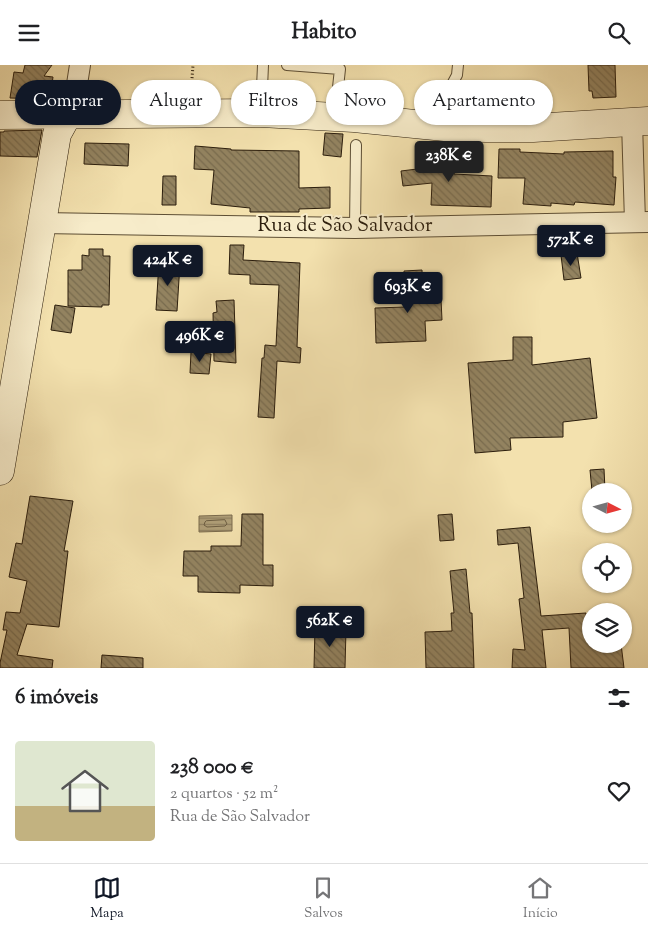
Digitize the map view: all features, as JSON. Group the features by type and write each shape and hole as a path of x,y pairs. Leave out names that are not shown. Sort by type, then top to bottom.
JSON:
{"main road":[{"path":"121,114 231,113"},
{"path":"0,115 15,115"},
{"path":"404,123 445,127 533,128 640,122"},
{"path":"1,464 57,134 62,125"}],"street":[{"path":"78,80 80,65"},
{"path":"640,122 642,222"},
{"name":"Rua de São Salvador","path":"41,223 355,228 642,222"}],"lane":[{"path":"262,80 263,65"},
{"path":"287,65 340,69 339,80"},
{"path":"445,127 450,88 458,65"},
{"path":"355,228 356,145"}],"path":[{"path":"192,80 193,65"}],"water":[{"path":"232,515 232,531 199,532 199,516"}],"building":[{"path":"25,65 52,65 44,76 53,77 53,80 15,80 15,98 10,98 14,72 23,73"},
{"path":"588,65 615,65 616,97 593,98 592,91 589,91"},
{"path":"42,130 37,157 0,156 0,132"},
{"path":"325,133 343,134 341,157 323,155"},
{"path":"85,143 129,144 128,166 84,164"},
{"path":"195,146 231,150 299,151 299,188 330,187 330,208 299,209 299,212 250,212 250,208 211,204 214,170 194,169"},
{"path":"432,148 434,167 455,168 454,174 492,176 491,207 431,205 432,183 403,186 401,171 417,169 416,149"},
{"path":"499,149 520,149 520,152 564,154 564,152 613,151 613,177 616,177 614,205 575,202 574,205 551,203 551,206 523,204 525,178 498,178"},
{"path":"163,176 176,176 176,205 162,205"},
{"path":"230,245 244,245 243,260 300,263 297,347 301,348 300,363 277,361 274,418 258,417 262,358 264,358 265,345 276,346 279,285 250,284 250,275 229,274"},
{"path":"89,249 103,249 103,256 110,256 109,305 102,305 102,307 68,306 68,270 82,270 82,255 89,256"},
{"path":"577,253 581,278 564,280 561,255"},
{"path":"159,262 180,263 177,311 156,310"},
{"path":"422,270 423,299 441,299 442,320 425,321 426,341 376,343 375,308 405,307 404,271"},
{"path":"234,300 236,363 214,361 213,313 217,312 216,301"},
{"path":"55,305 75,308 71,333 51,330"},
{"path":"513,337 532,337 532,365 590,358 597,418 563,422 563,437 510,438 511,450 475,453 468,363 513,360"},
{"path":"191,352 211,354 209,374 190,373"},
{"path":"604,469 605,483 591,483 590,470"},
{"path":"30,496 73,501 64,551 68,551 59,627 27,624 17,655 53,660 52,668 0,668 7,630 3,630 6,612 20,613 27,581 9,577 16,543 22,544"},
{"path":"242,514 263,514 263,565 273,565 273,586 240,585 240,593 198,592 198,576 183,576 184,551 211,551 211,546 241,546"},
{"path":"452,514 454,540 440,541 438,515"},
{"path":"530,527 541,616 582,613 582,653 622,653 624,668 571,668 569,628 542,630 546,668 512,668 513,649 525,650 519,599 524,598 518,543 498,545 497,530"},
{"path":"466,569 470,613 472,613 474,668 426,668 425,632 452,631 451,613 454,613 450,571"},
{"path":"315,628 346,629 345,668 314,668"},
{"path":"102,655 143,658 143,668 101,668"}]}
